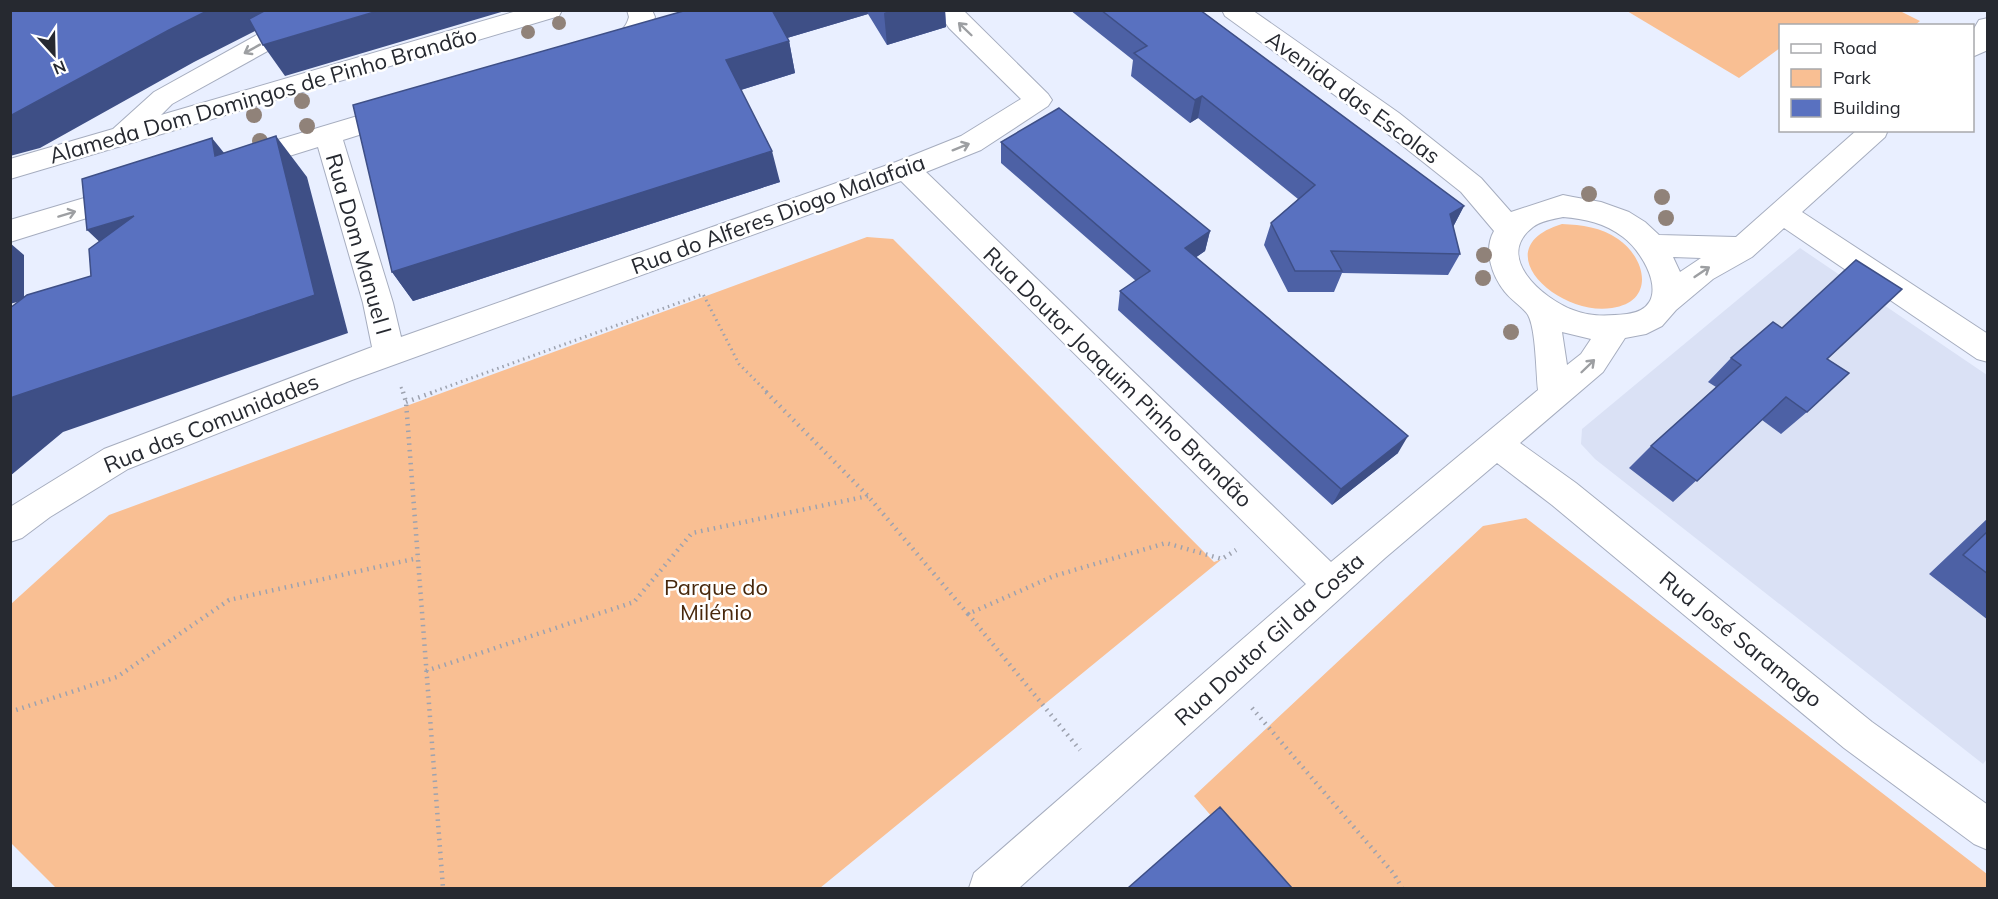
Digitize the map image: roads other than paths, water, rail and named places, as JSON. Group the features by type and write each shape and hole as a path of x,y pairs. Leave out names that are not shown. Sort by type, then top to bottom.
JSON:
{"street":[{"path":"118,138 163,98 322,10"},
{"name":"Alameda Dom Domingos de Pinho Brandão","path":"10,169 550,10"},
{"name":"Rua do Alferes Diogo Malafaia","path":"389,353 906,169 971,143 1039,100 958,22 949,10"},
{"name":"Avenida das Escolas","path":"1234,10 1389,120 1472,185 1509,229"},
{"path":"580,57 628,40 640,29 649,13"},
{"path":"213,170 420,106"},
{"path":"1666,301 1669,283 1664,265 1653,246 1635,230 1612,217 1588,209 1563,206 1540,209 1521,217 1509,229 1502,244 1503,261 1510,279 1523,295 1542,310 1565,322 1581,326 1614,330 1637,325 1654,315 1666,301 1702,272 1742,249 1873,132"},
{"name":"Rua Dom Manuel I","path":"328,135 378,303 389,353"},
{"name":"Rua Doutor Joaquim Pinho Brandão","path":"906,169 1331,585"},
{"name":"Avenida das Escolas","path":"1472,185 1540,209"},
{"path":"10,231 156,187"},
{"path":"1782,213 1988,350"},
{"path":"1653,246 1742,249"},
{"path":"1542,310 1549,342 1554,394"},
{"name":"Rua Doutor Gil da Costa","path":"989,888 1331,585 1592,363 1614,330"},
{"name":"Rua das Comunidades","path":"10,527 38,506 116,459 389,353"},
{"name":"Rua José Saramago","path":"1496,444 1564,494 1858,735 1988,830"}],"park label":[{"name":"Parque do Milénio","path":"716,600"}]}
